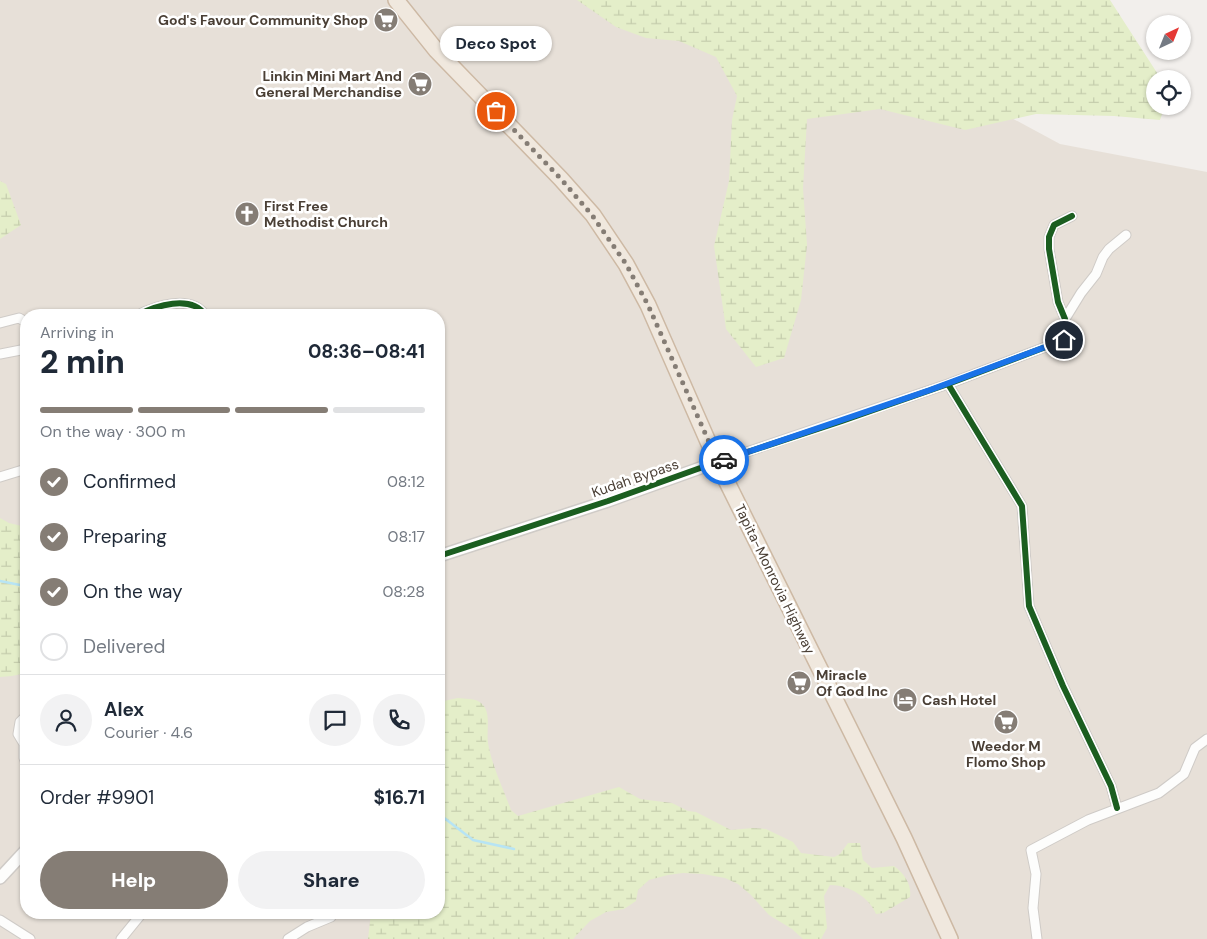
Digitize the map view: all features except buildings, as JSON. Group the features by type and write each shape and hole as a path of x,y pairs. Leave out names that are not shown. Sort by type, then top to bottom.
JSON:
{"highway":[{"name":"Tapita-Monrovia Highway","path":"396,0 436,50 561,179 592,215 626,264 648,305 718,462 904,838 950,939"}],"street":[{"path":"1065,319 1058,302 1048,249 1049,237 1054,225 1072,216"},
{"path":"1065,319 1081,293 1096,274 1106,253 1126,234"},
{"path":"149,309 168,304 180,304 197,309"},
{"path":"0,323 20,319"},
{"name":"Kudah Bypass","path":"445,554 608,501 948,384 1064,340 1065,319"},
{"path":"0,354 20,350"},
{"path":"948,384 1022,506 1029,606 1063,686 1111,786 1116,808"},
{"path":"0,477 20,471"},
{"path":"20,722 18,734 20,737"},
{"path":"1037,939 1033,908 1036,874 1031,850 1088,820 1159,793 1184,774 1195,748 1207,739"},
{"path":"0,878 20,856"},
{"path":"121,939 137,919"},
{"path":"288,939 292,935 324,919"},
{"path":"0,920 30,939"}],"shaded area":[{"path":"0,0 792,0 1060,144 1207,172 1207,939 0,939"}],"green space":[{"path":"577,0 1110,0 1146,56 1146,60 1149,60 1155,70 1146,70 1146,115 1162,115 1160,120 1114,116 1036,114 965,130 880,109 807,119 803,188 807,245 801,300 784,358 756,367 726,329 714,246 729,181 732,120 737,96 716,57 679,41 646,38 616,27"},
{"path":"0,181 6,184 21,225 0,239"},
{"path":"0,518 20,526 20,674 0,677"},
{"path":"458,698 470,699 476,700 484,707 488,716 488,743 492,760 511,810 518,816 619,787 640,799 672,803 688,811 696,812 731,830 766,829 793,842 801,853 834,857 840,854 848,843 860,843 863,860 872,868 894,866 901,872 910,888 910,897 883,913 876,914 869,902 858,893 844,887 830,885 824,896 827,928 821,939 803,939 792,929 769,915 738,884 725,878 683,873 649,880 638,890 636,901 624,909 606,912 590,921 573,939 368,939 370,919 445,919 445,701"}],"waterway":[{"path":"0,581 20,585"},
{"path":"445,819 473,840 514,849"}],"cycle path":[{"path":"445,554 842,421 948,384 1064,340 1065,319 1058,302 1049,249 1049,237 1054,225 1072,216"},
{"path":"152,309 182,303 199,309"},
{"path":"948,384 1022,506 1029,606 1063,686 1111,786 1117,808"}],"way so far":[{"path":"496,111 561,179 592,215 626,264 648,305 718,462 724,460"}],"place":[{"name":"God's Favour Community Shop","path":"386,20"},
{"name":"Linkin Mini Mart And General Merchandise","path":"420,84"},
{"name":"Deco Spot","path":"496,111"},
{"name":"First Free Methodist Church","path":"247,214"},
{"name":"Miracle Of God Inc","path":"799,683"},
{"name":"Cash Hotel","path":"905,700"},
{"name":"Weedor M Flomo Shop","path":"1006,722"}],"route":[{"path":"724,460 930,390 1064,340"}]}
